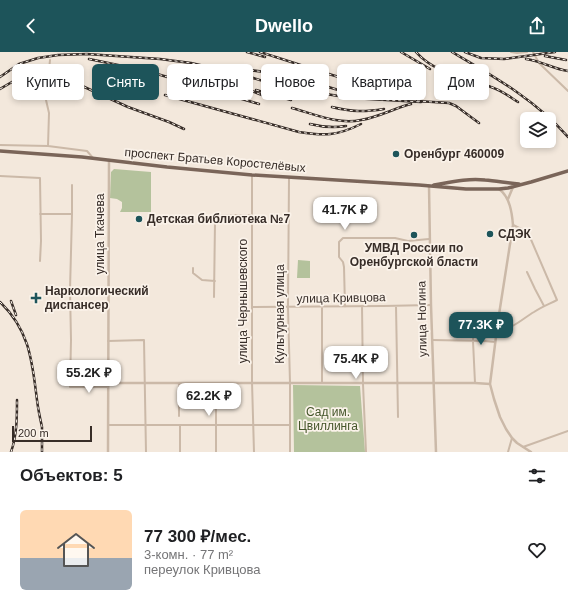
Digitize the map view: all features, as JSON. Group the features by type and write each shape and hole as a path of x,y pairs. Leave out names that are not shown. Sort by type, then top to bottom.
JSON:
{"main road":[{"name":"проспект Братьев Коростелёвых","path":"0,151 109,160 182,169 252,175 429,185 466,189 481,184 522,184"},
{"name":"проспект Братьев Коростелёвых","path":"429,185 467,180 499,189 513,187 568,171"},
{"path":"466,189 469,182 467,180"}],"street":[{"path":"511,52 527,52"},
{"path":"533,52 539,63 568,91"},
{"path":"48,146 50,119 46,100 50,60"},
{"path":"0,145 48,146 87,151 93,159"},
{"name":"улица Ткачева","path":"108,452 109,160"},
{"name":"улица Чернышевского","path":"252,175 252,382 254,452"},
{"path":"0,176 40,178 40,261"},
{"name":"Культурная улица","path":"290,177 288,308 290,452"},
{"path":"72,185 70,387 108,387"},
{"name":"улица Ногина","path":"429,185 429,239 436,452"},
{"path":"508,200 513,187"},
{"path":"499,189 505,194 508,200 513,225 490,384 500,417 512,438 531,452"},
{"path":"40,214 72,214"},
{"path":"214,297 215,222 217,217 220,215 252,216"},
{"path":"497,330 508,329 534,311 557,300 529,235 523,229 513,225"},
{"path":"345,307 344,267 343,262 339,257 339,242 343,238 395,238 408,241 429,239"},
{"path":"193,268 193,273 202,280 215,282"},
{"path":"527,272 544,306"},
{"name":"улица Кривцова","path":"252,308 431,305"},
{"path":"362,306 366,452"},
{"path":"396,306 398,417"},
{"path":"322,307 322,382"},
{"path":"474,383 474,318 498,321"},
{"path":"108,341 144,340 146,452"},
{"path":"432,340 495,342"},
{"path":"108,382 490,384"},
{"path":"179,382 179,416"},
{"path":"216,382 216,452"},
{"path":"108,426 290,425"},
{"path":"180,426 180,452"},
{"path":"523,447 568,431"},
{"path":"502,452 508,451 512,438"}],"green space":[{"path":"114,169 151,172 151,212 120,212 122,202 117,199 110,198 111,172"},
{"path":"298,260 310,261 310,278 297,278"},
{"name":"Сад им. Цвиллинга","path":"293,385 360,386 365,452 294,452"}],"railway":[{"path":"247,52 265,57"},
{"path":"260,52 337,76"},
{"path":"401,52 430,69"},
{"path":"416,52 432,65 441,70 495,88 518,102"},
{"path":"452,52 528,100 542,111 568,137"},
{"path":"465,52 481,58 504,59 555,52"},
{"path":"0,77 19,64 38,58 58,55 87,54 160,59 191,63 240,74 286,88 352,98 421,102"},
{"path":"545,56 566,60"},
{"path":"89,59 147,71 259,104"},
{"path":"526,59 568,71"},
{"path":"253,70 289,75 337,90"},
{"path":"0,89 24,75 35,73 49,74 80,85 128,107 184,129"},
{"path":"256,90 261,91"},
{"path":"253,92 261,95"},
{"path":"165,95 299,132 330,134 345,131 361,124"},
{"path":"417,101 449,103 456,106 479,123"},
{"path":"292,108 335,120 352,121 374,117 411,104"},
{"path":"332,107 358,111 384,109"},
{"path":"310,124 328,127 346,126"},
{"path":"11,301 16,315"},
{"path":"0,302 18,324 28,347 42,427 42,452"},
{"path":"11,452 16,433 17,400"}],"place":[{"name":"Оренбург 460009","path":"396,154"},
{"name":"Детская библиотека №7","path":"139,219"},
{"name":"СДЭК","path":"490,234"},
{"name":"УМВД России по Оренбургской бласти","path":"414,235"},
{"name":"Наркологический диспансер","path":"36,298"}]}
